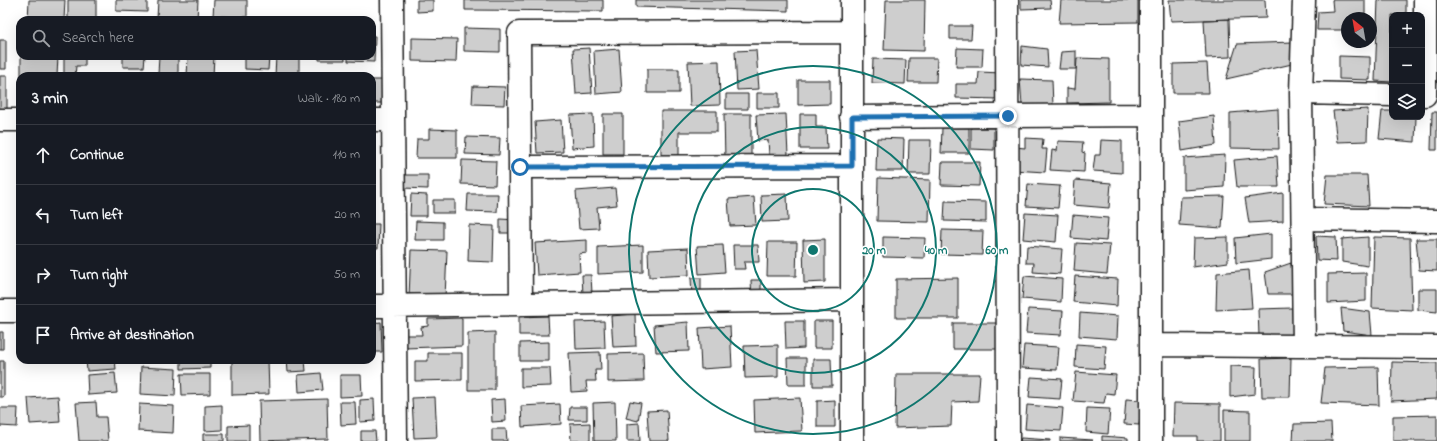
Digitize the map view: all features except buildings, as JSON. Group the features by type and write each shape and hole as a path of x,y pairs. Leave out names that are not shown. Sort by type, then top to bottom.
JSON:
{"street":[{"path":"392,0 383,120 395,306 396,441"},
{"path":"852,0 852,441"},
{"path":"1007,0 1008,441"},
{"path":"1151,0 1151,441"},
{"path":"1304,0 1301,93 1304,346"},
{"path":"1425,0 1428,95"},
{"path":"521,304 519,33 852,32"},
{"path":"1301,93 1389,95"},
{"path":"852,117 1151,115"},
{"path":"0,120 16,120"},
{"path":"520,167 852,166"},
{"path":"1303,219 1437,221"},
{"path":"376,306 851,300"},
{"path":"0,311 16,311"},
{"path":"1151,345 1437,347"}],"route":[{"path":"520,167 852,166 852,117 1008,116"}]}
